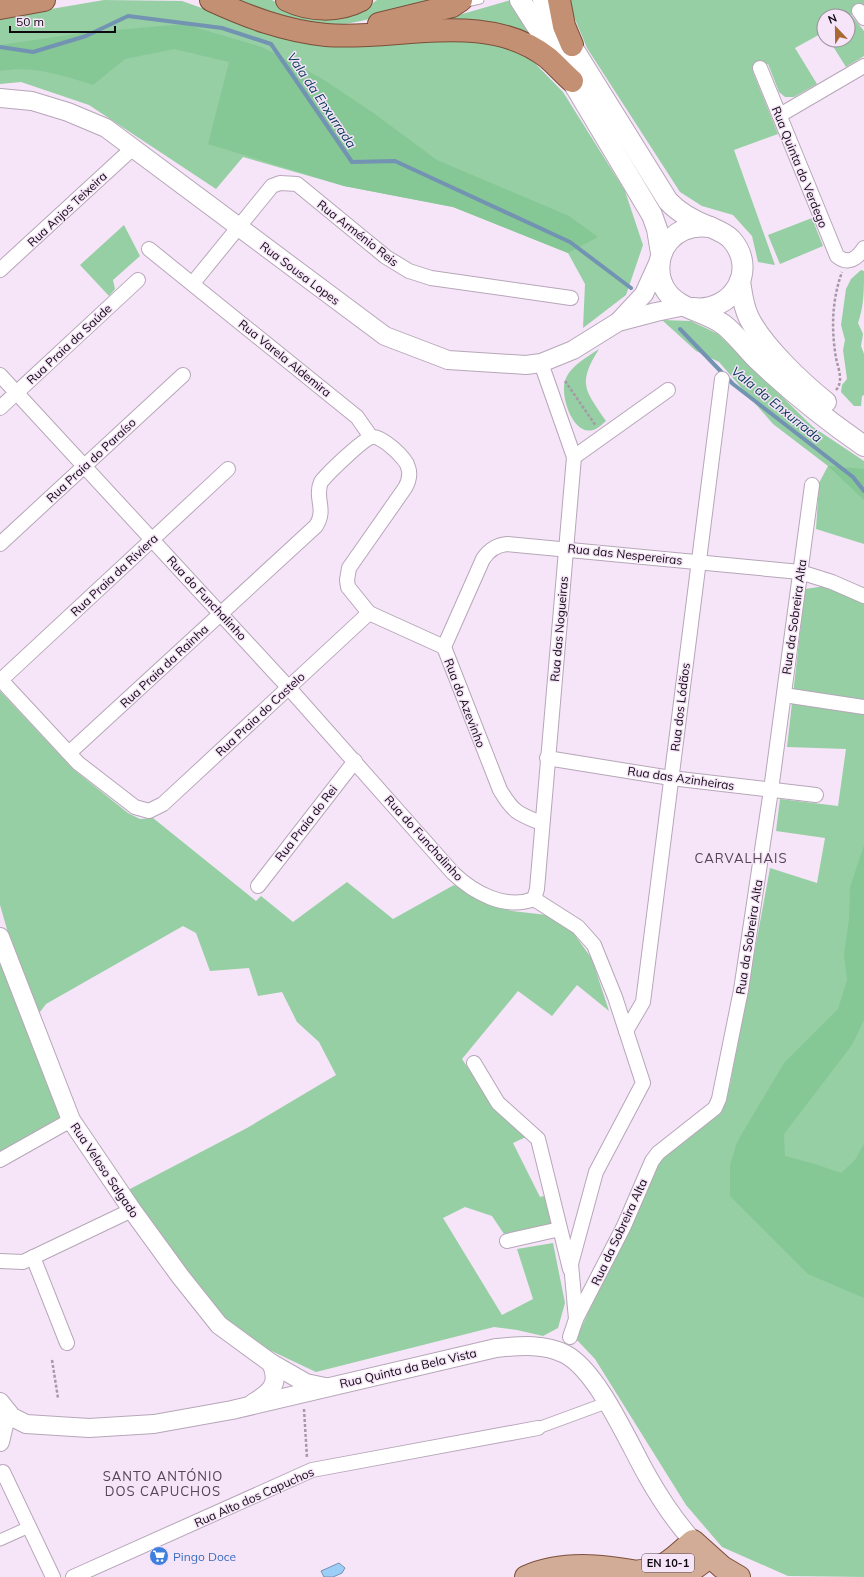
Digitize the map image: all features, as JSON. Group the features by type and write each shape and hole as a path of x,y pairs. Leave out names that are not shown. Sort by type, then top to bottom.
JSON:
{"highway":[{"path":"0,8 44,0"},
{"path":"211,0 250,18 286,28 327,35 395,34 438,29 475,31 517,40 547,58 572,81"},
{"path":"287,0 309,7 324,9 344,7 361,0"},
{"path":"560,0 564,26 572,45"},
{"path":"339,34 457,3"}],"main road":[{"path":"520,0 572,81 652,216 657,229 660,257 659,274 663,286 674,300 709,315 725,326 760,363 801,400 864,446"},
{"path":"543,0 665,197 683,214 730,238 739,251 742,266 740,281 746,310 757,331 810,389 864,432"},
{"path":"660,257 669,240 681,231 695,226 710,227"},
{"path":"689,307 707,309 721,304 732,294 740,281"},
{"name":"EN 10-1","path":"636,1572 657,1569 665,1565 693,1541 709,1558 739,1577"},
{"name":"EN 10-1","path":"672,1577 684,1575 697,1568 709,1558"},
{"name":"EN 10-1","path":"526,1577 565,1566 594,1566 667,1577"}],"street":[{"path":"780,115 864,66"},
{"name":"Rua Quinta do Verdego","path":"760,68 834,252 837,256 846,261"},
{"name":"Rua Sousa Lopes","path":"0,98 32,101 68,112 106,128 134,147 238,227 385,336 448,360 526,365 541,363 573,350 618,322 644,294 660,257"},
{"name":"Rua Anjos Teixeira","path":"0,270 134,147"},
{"name":"Rua Arménio Reis","path":"238,227 272,186 280,183 297,184 370,245 409,271 431,278 571,298"},
{"path":"193,283 238,227"},
{"name":"Rua Varela Aldemira","path":"149,248 357,417 371,437"},
{"path":"846,261 857,258 864,248"},
{"name":"Rua Praia da Saúde","path":"0,408 138,280"},
{"name":"Rua Sousa Lopes","path":"618,322 656,312 689,307"},
{"name":"Rua das Nogueiras","path":"534,899 537,889 541,823 567,548 574,457 541,363"},
{"name":"Rua do Funchalinho","path":"0,375 289,688 453,873 463,882 486,895 503,902 518,903 534,899"},
{"name":"Rua Praia do Paraíso","path":"0,544 183,375"},
{"name":"Rua dos Lódãos","path":"626,1031 643,1002 722,379"},
{"path":"574,457 668,390"},
{"name":"Rua Praia da Rainha","path":"69,753 316,526 321,513 318,491 321,482 364,441 371,437"},
{"name":"Rua do Azevinho","path":"371,437 378,437 384,441 405,460 410,473 405,488 347,574 348,587 369,613 444,647 500,790 509,805 519,815 541,823"},
{"name":"Rua Praia da Riviera","path":"0,679 228,470"},
{"name":"Rua da Sobreira Alta","path":"576,1319 624,1226 652,1161 658,1153 715,1108 719,1098 741,990 771,790 812,485"},
{"name":"Rua das Nespereiras","path":"444,647 483,559 492,549 499,545 507,544 567,548 800,572 832,582 864,596"},
{"name":"Rua Praia do Castelo","path":"69,753 78,763 134,807 149,811 164,804 369,613"},
{"path":"0,679 69,753"},
{"path":"784,695 864,707"},
{"name":"Rua das Azinheiras","path":"547,758 671,778 816,795"},
{"name":"Rua Praia do Rei","path":"258,886 355,761"},
{"path":"534,899 578,927 594,944 615,997 643,1083 596,1172 571,1264 576,1319 570,1337 570,1358"},
{"name":"Rua Veloso Salgado","path":"0,937 71,1120 132,1210 187,1285 219,1325 271,1363 315,1386 328,1387"},
{"path":"474,1063 498,1103 538,1139 571,1273"},
{"path":"0,1160 71,1120"},
{"path":"0,1261 23,1262 132,1210"},
{"path":"507,1241 560,1229"},
{"path":"33,1257 67,1343"},
{"path":"548,1348 570,1337"},
{"name":"Rua Quinta da Bela Vista","path":"26,1424 56,1427 126,1427 193,1418 496,1348 519,1346 548,1348 570,1358 578,1364 606,1403 662,1502 693,1541"},
{"path":"250,1405 267,1395 274,1385 275,1376 271,1363"},
{"path":"296,1376 294,1391 296,1395"},
{"path":"274,1385 279,1390 296,1395"},
{"path":"0,1403 12,1417 26,1424"},
{"path":"0,1403 4,1425 0,1441"},
{"path":"538,1428 606,1403"},
{"path":"0,1441 12,1430 26,1424"},
{"name":"Rua Alto dos Capuchos","path":"73,1577 307,1472 538,1428"},
{"path":"1,1468 53,1577"},
{"path":"0,1540 29,1527"}],"lane":[{"path":"457,3 480,0"}],"path":[{"path":"834,392 840,383 834,344 833,314 835,298 846,261"},
{"path":"565,381 597,428"},
{"path":"52,1360 58,1398"},
{"path":"296,1395 307,1472"}],"green space":[{"path":"104,0 182,1 230,18 313,40 374,46 457,40 519,47 563,92 625,191 643,245 626,295 583,328 585,284 568,253 453,207 344,186 243,157 216,189 89,105 21,82 0,84 0,19"},
{"path":"233,0 272,0 292,12 324,20 359,13 377,0 431,0 366,20 339,25 327,25 291,20"},
{"path":"511,0 534,37 431,23"},
{"path":"570,0 864,0 864,8 856,12 856,8 816,8 816,36 795,48 817,84 794,97 785,97 779,92 768,64 753,72 778,134 734,150 775,265 758,262 752,236 733,215 702,206 680,192 587,48 572,12"},
{"path":"856,21 864,31 864,56 846,67 834,48 856,48"},
{"path":"184,24 262,47 321,78 372,112 437,160 569,216 598,237 568,253 453,207 344,186 208,144 229,62 174,49 125,59 93,85 35,70 12,69 0,71 0,45 82,33"},
{"path":"812,218 823,246 780,264 768,235"},
{"path":"124,225 140,256 113,280 115,289 109,296 80,265"},
{"path":"861,270 864,271 864,291 863,304 858,323 863,334 861,346 864,354 864,395 862,396 861,406 854,406 841,392 842,385 847,379 843,350 845,340 841,325 846,289 851,279"},
{"path":"662,320 691,321 718,334 813,427 864,461 864,544 816,529 819,483 828,466 773,424 719,362 696,351"},
{"path":"599,349 588,371 586,386 593,402 606,421 598,428 586,430 579,427 574,421 566,405 564,396 565,381 570,371 574,367"},
{"path":"828,466 864,469 864,500"},
{"path":"826,586 864,604 864,1577 788,1576 722,1547 686,1505 595,1359 576,1339 657,1162 720,1113 730,1085 770,868 817,883 825,838 776,831 780,799 838,806 846,749 787,747 805,589"},
{"path":"0,691 73,769 128,813 140,819 153,818 256,901 261,896 293,922 347,882 393,919 454,885 493,906 512,911 547,915 572,931 592,959 609,1011 577,985 552,1016 518,991 462,1059 496,1109 526,1137 513,1143 540,1197 548,1195 557,1225 504,1234 492,1216 465,1207 443,1218 502,1315 533,1299 517,1249 553,1243 565,1303 558,1328 543,1336 517,1330 494,1327 316,1372 240,1336 199,1290 128,1190 247,1128 336,1075 319,1042 297,1022 282,992 258,996 249,968 210,971 196,933 183,926 46,1004 37,1016 19,971 0,905"},
{"path":"864,845 864,1020 852,1045 784,1134 785,1156 841,1173 855,1160 864,1144 864,1298 808,1274 730,1196 730,1165 737,1142 784,1063 838,1009 847,980 844,954 849,919 850,887"},
{"path":"0,954 33,1049 56,1095 65,1117 0,1153"}],"water":[{"path":"339,1563 345,1568 342,1573 333,1577 324,1577 321,1571"}],"waterway":[{"name":"Vala da Enxurrada","path":"0,47 33,52 86,36 128,16 222,28 271,44 352,162 395,161 570,242 631,288"},
{"name":"Vala da Enxurrada","path":"680,329 733,384 853,477 864,491"}],"place":[{"name":"Pingo Doce","path":"159,1556"}],"district":[{"name":"CARVALHAIS","path":"741,858"},
{"name":"SANTO ANTÓNIO DOS CAPUCHOS","path":"163,1484"}]}
